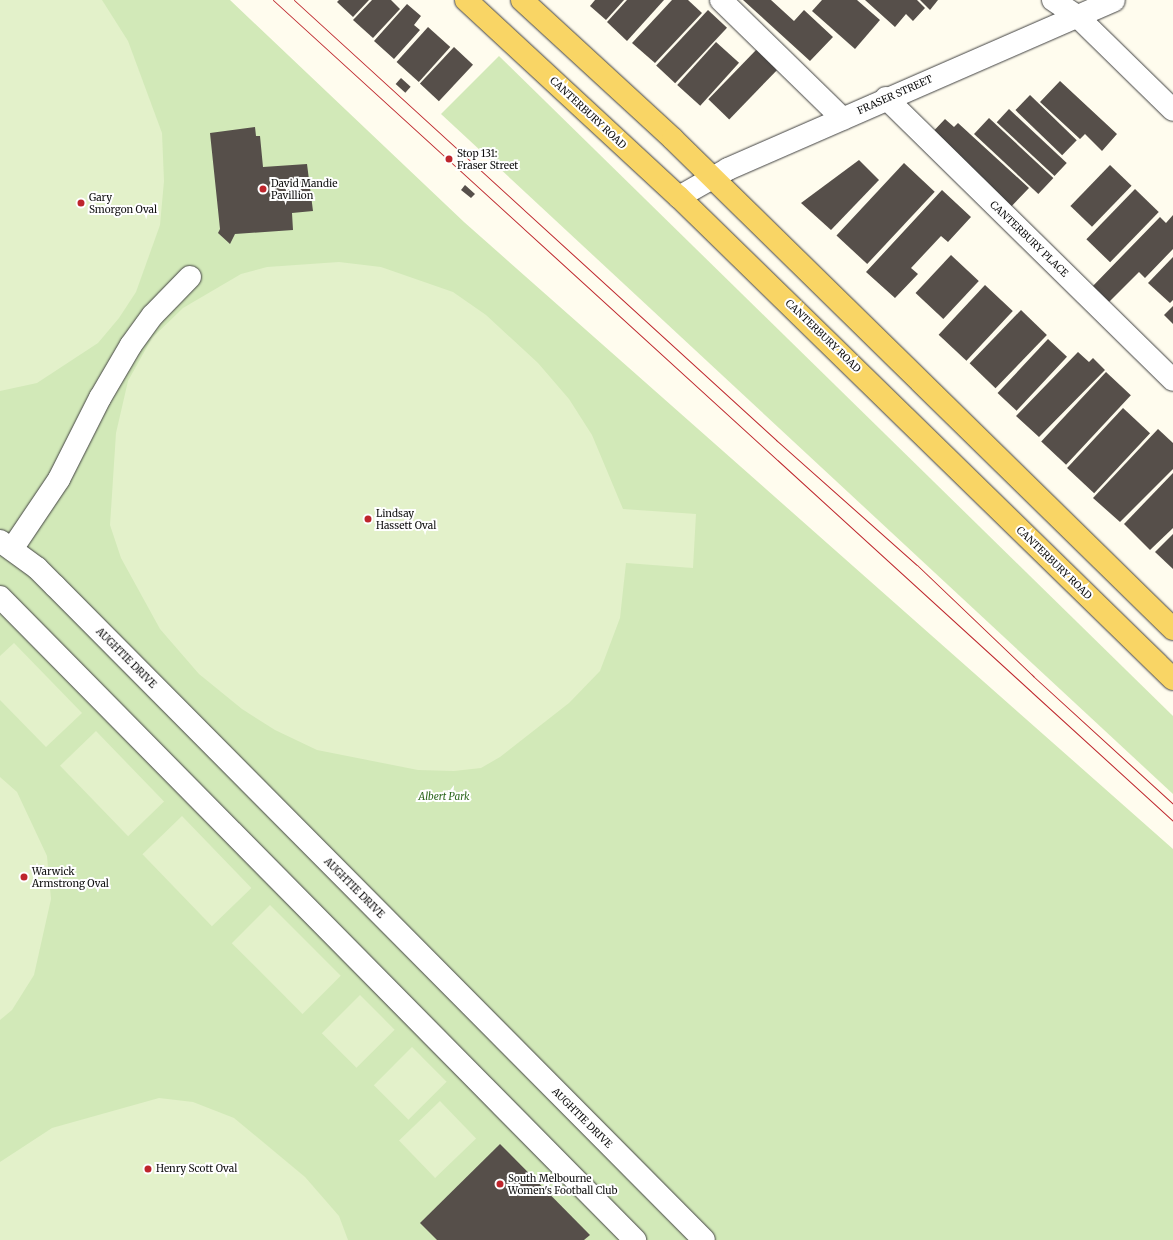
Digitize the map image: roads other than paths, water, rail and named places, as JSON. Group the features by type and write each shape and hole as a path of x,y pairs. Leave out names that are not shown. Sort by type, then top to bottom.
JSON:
{"main road":[{"name":"CANTERBURY ROAD","path":"466,0 679,197 1173,679"},
{"path":"522,0 712,177 1173,629"}],"street":[{"path":"721,0 843,119"},
{"path":"1052,0 1078,16 1173,110"},
{"name":"FRASER STREET","path":"679,197 712,177 843,119 886,98 1114,0"},
{"name":"CANTERBURY PLACE","path":"886,98 1173,380"},
{"path":"6,545 59,479 100,398 131,345 153,315 190,277"},
{"name":"AUGHTIE DRIVE","path":"6,545 51,582 704,1240"},
{"path":"0,597 635,1240"}],"tram line":[{"path":"273,0 1173,821"},
{"path":"294,0 776,440 917,565 1033,676 1173,804"}],"place":[{"name":"Stop 131: Fraser Street","path":"449,159"},
{"name":"David Mandie Pavillion","path":"263,189"},
{"name":"Gary Smorgon Oval","path":"81,203"},
{"name":"Lindsay Hassett Oval","path":"368,519"},
{"name":"Warwick Armstrong Oval","path":"24,877"},
{"name":"Henry Scott Oval","path":"148,1169"},
{"name":"South Melbourne Women's Football Club","path":"500,1184"}],"park label":[{"name":"Albert Park","path":"444,797"}]}
